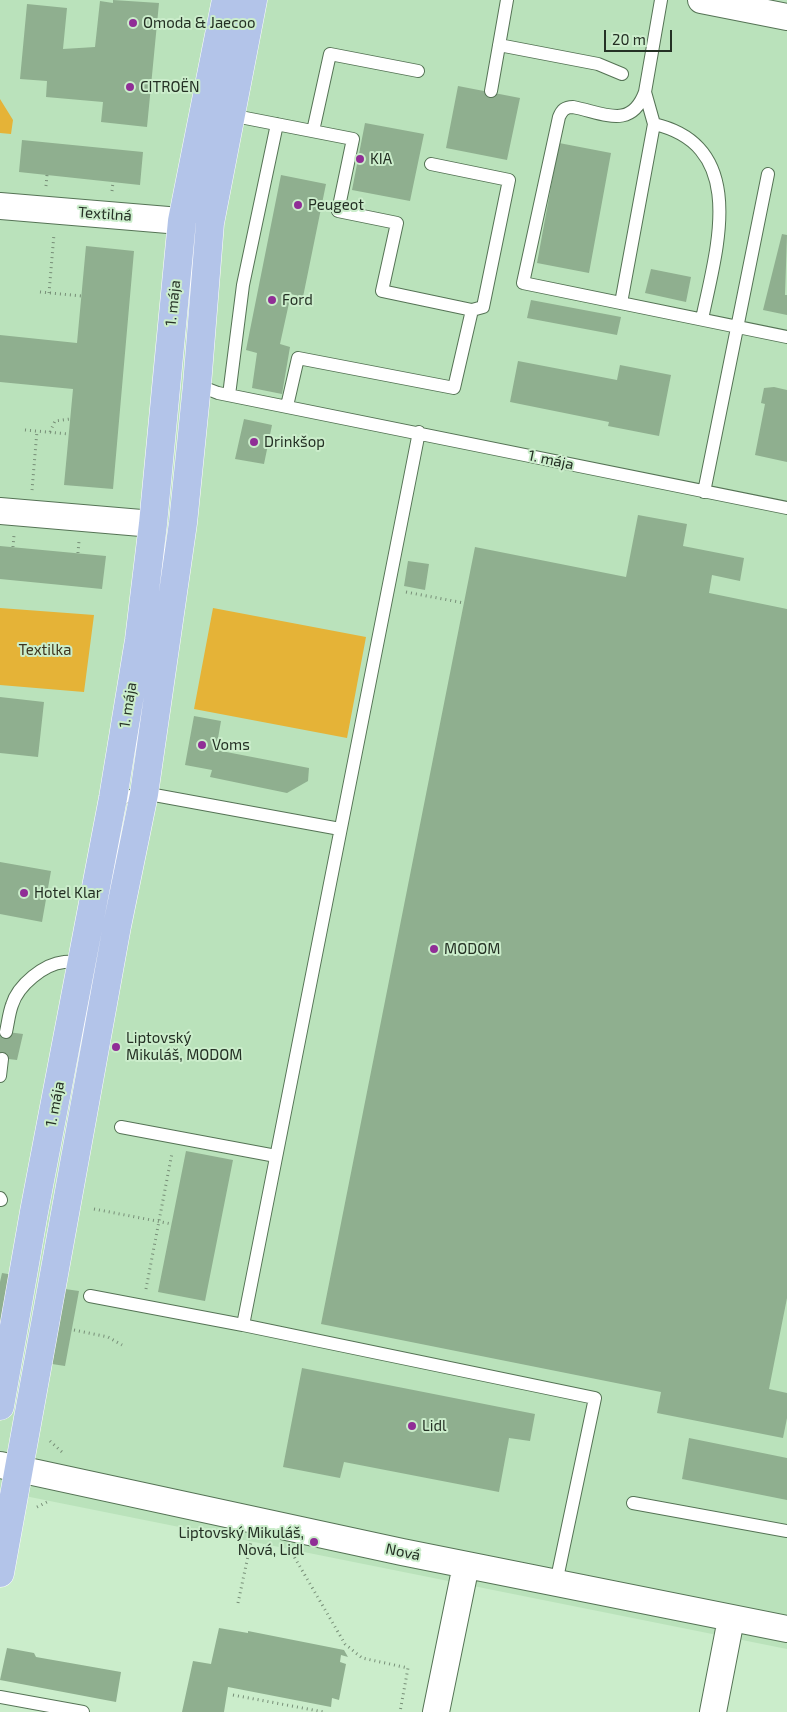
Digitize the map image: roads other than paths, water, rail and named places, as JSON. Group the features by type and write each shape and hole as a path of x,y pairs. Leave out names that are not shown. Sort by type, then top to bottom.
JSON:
{"main road":[{"name":"1. mája","path":"0,1406 113,798 139,640 153,524 182,221 226,0"},
{"name":"1. mája","path":"0,1572 10,1467 76,1146 144,794 172,613 197,385 210,223 230,115 244,6"}],"street":[{"path":"701,0 787,17"},
{"name":"Textilná","path":"0,206 210,223"},
{"path":"0,511 153,524"},
{"name":"Nová","path":"10,1467 466,1565 787,1629"},
{"path":"436,1712 466,1565"},
{"path":"712,1712 731,1619"}],"lane":[{"path":"491,90 508,0"},
{"path":"661,0 645,92 636,110 624,116 566,107 558,117 523,283 787,337"},
{"path":"499,45 598,64 622,74"},
{"path":"313,130 330,54 418,71"},
{"path":"620,302 654,124 645,92"},
{"path":"230,115 353,139 338,211 398,223 382,291 472,310 483,307 509,180 431,164"},
{"path":"229,395 243,285 277,124"},
{"path":"654,124 672,128 695,142 711,166 720,195 721,224 702,319"},
{"path":"704,492 768,174"},
{"path":"287,406 298,358 454,388 472,310"},
{"name":"1. mája","path":"197,385 229,395 787,508"},
{"path":"243,1325 419,432"},
{"path":"113,798 144,794 340,829"},
{"path":"6,1032 12,1003 24,986 51,965 66,961 110,968"},
{"path":"0,1076 2,1059"},
{"path":"121,1127 276,1156"},
{"path":"90,1296 243,1325 595,1398 556,1583"},
{"path":"633,1502 787,1531"},
{"path":"0,1697 83,1712"}],"place":[{"name":"Omoda & Jaecoo","path":"133,23"},
{"name":"CITROËN","path":"130,87"},
{"name":"KIA","path":"360,159"},
{"name":"Peugeot","path":"298,205"},
{"name":"Ford","path":"272,300"},
{"name":"Drinkšop","path":"254,442"},
{"name":"Voms","path":"202,745"},
{"name":"Hotel Klar","path":"24,893"},
{"name":"MODOM","path":"434,949"},
{"name":"Liptovský Mikuláš, MODOM","path":"116,1047"},
{"name":"Lidl","path":"412,1426"},
{"name":"Liptovský Mikuláš, Nová, Lidl","path":"314,1542"}],"park label":[{"name":"Textilka","path":"45,650"}]}
